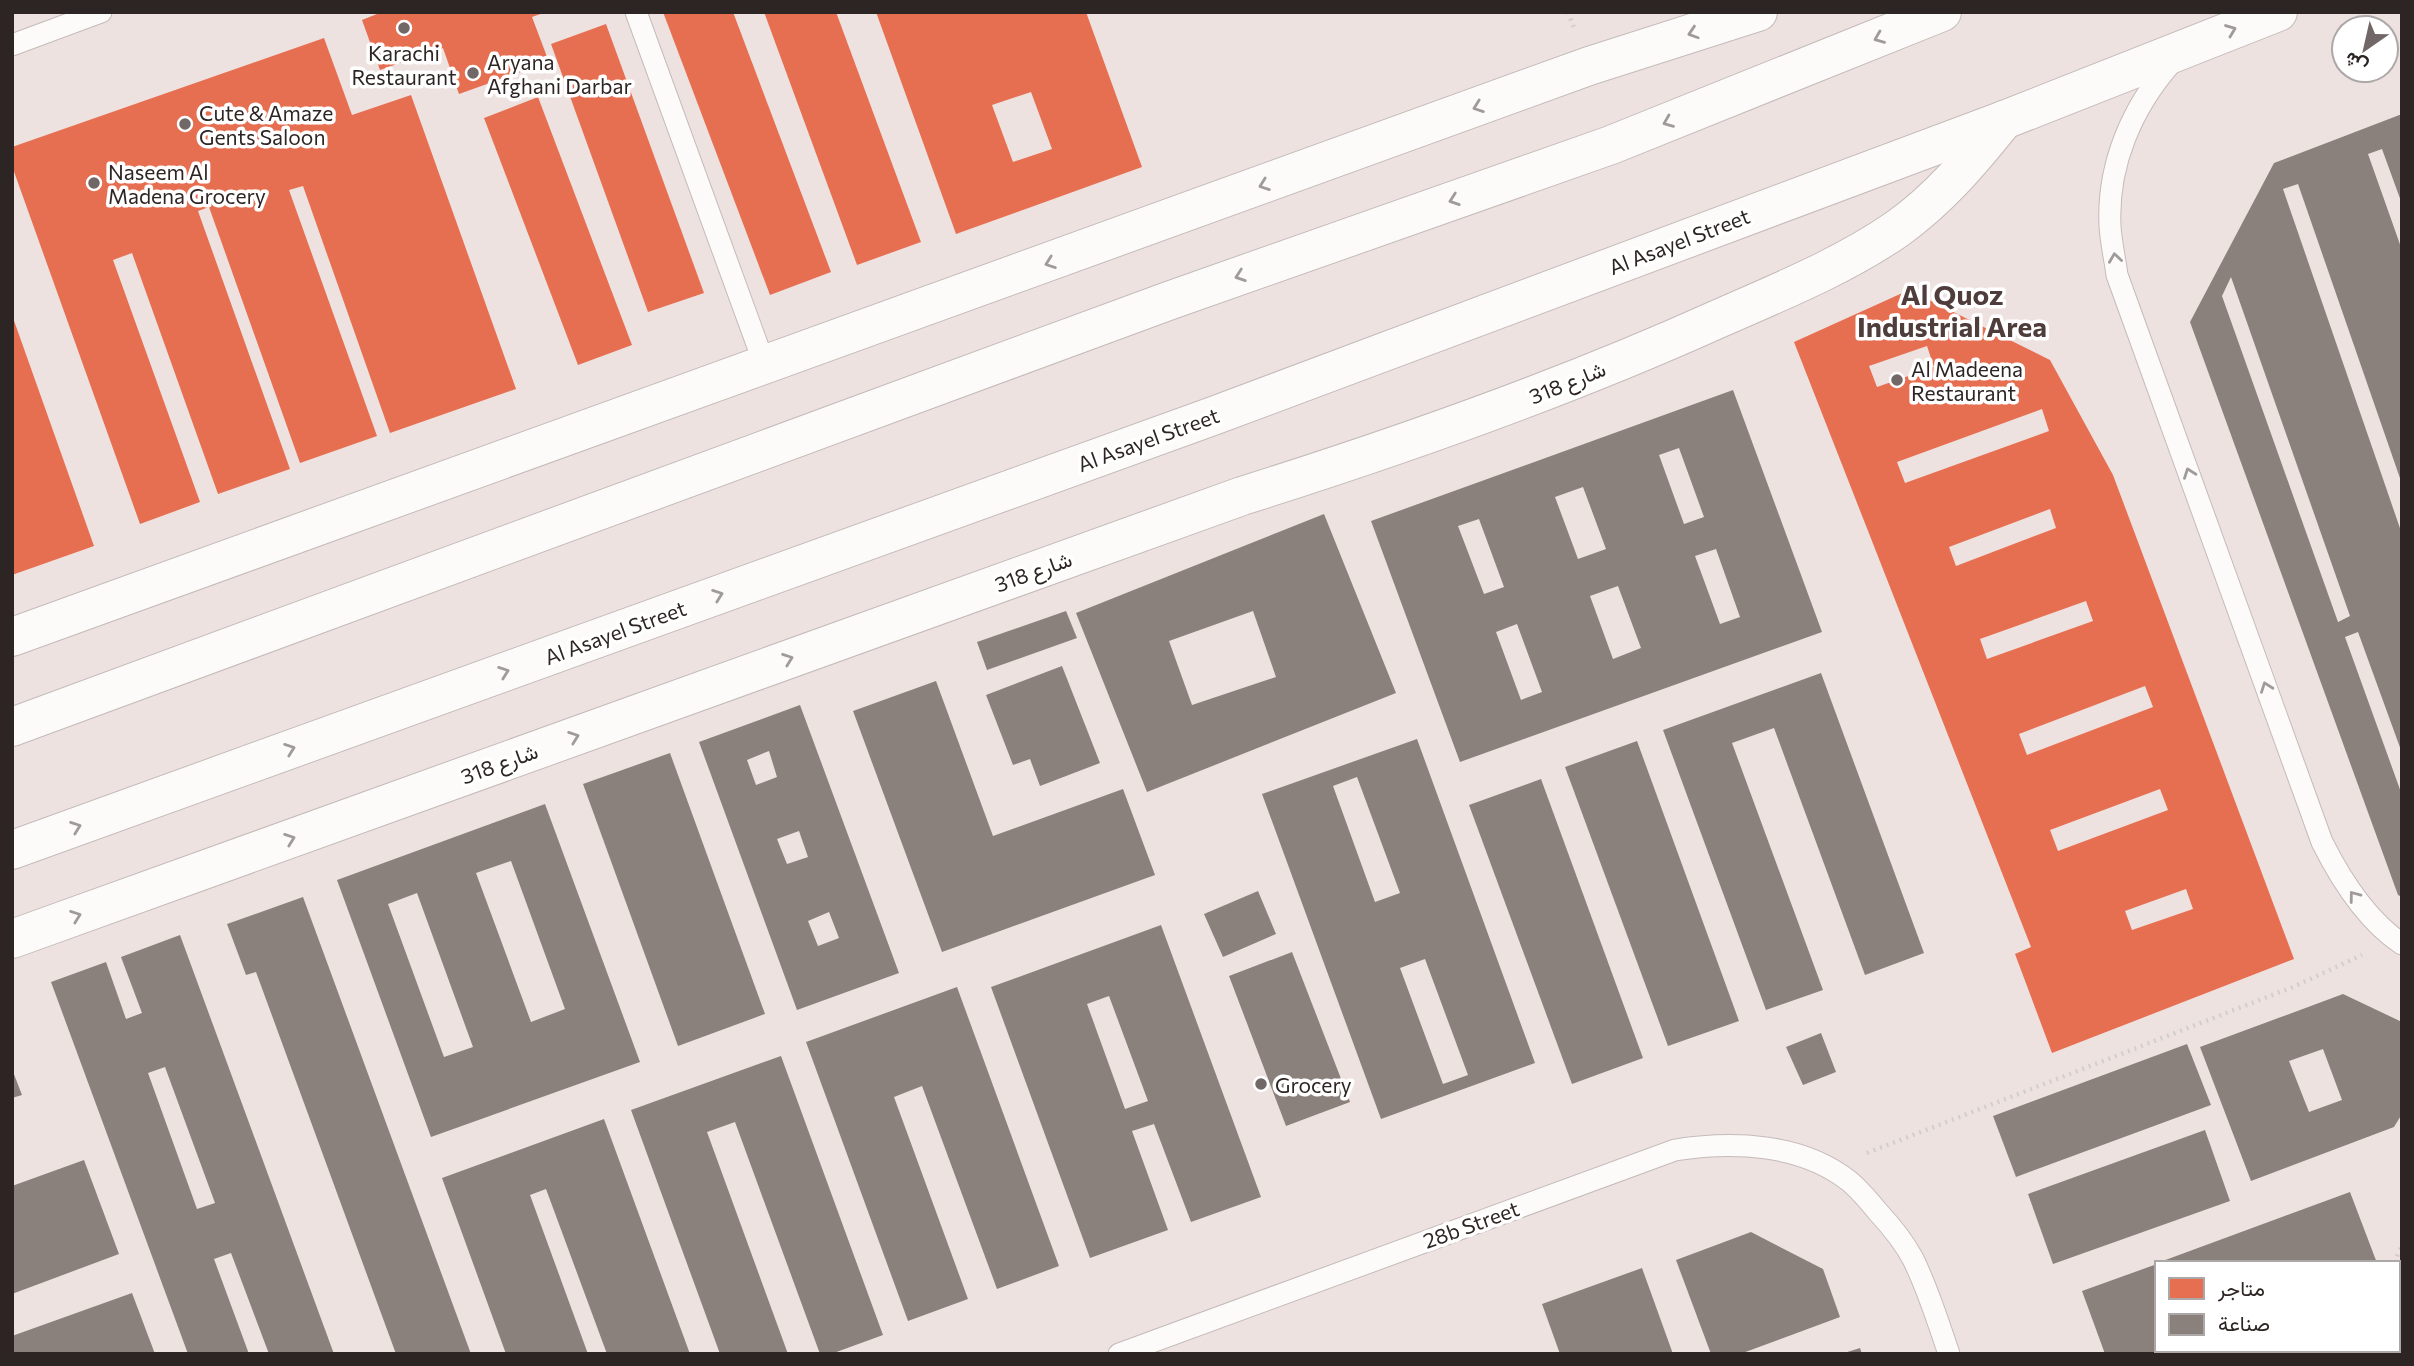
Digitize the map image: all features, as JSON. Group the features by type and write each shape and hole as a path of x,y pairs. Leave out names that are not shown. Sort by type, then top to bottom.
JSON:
{"main road":[{"path":"12,637 1588,66 1758,12"},
{"path":"12,727 1171,300 1611,145 1942,12"},
{"name":"Al Asayel Street","path":"12,850 1213,416 2004,120 2278,12"},
{"name":"شارع 318","path":"12,939 1229,500 1369,456 1581,378 1692,331 1856,255 1899,228 1937,196 1973,159 2004,120"}],"lane":[{"path":"12,45 101,12"},
{"path":"636,12 765,366"},
{"path":"2183,48 2151,86 2127,129 2113,177 2110,226 2117,275 2322,842 2353,895 2373,919 2398,942"},
{"name":"28b Street","path":"1119,1354 1675,1150 1706,1145 1768,1148 1829,1168 1849,1181 1891,1226 1912,1258 1927,1291 1949,1354"}],"path":[{"path":"1829,1168 2293,986 2398,942"}],"building: متاجر":[{"path":"382,12 546,12 532,17 549,62 459,94 443,48 380,70 362,20"},
{"path":"663,12 733,12 831,272 770,295"},
{"path":"764,12 836,12 921,242 857,265"},
{"path":"876,12 1086,12 1142,167 956,234","holes":["1031,92 1052,149 1013,162 992,105"]},
{"path":"606,24 704,293 648,312 551,44"},
{"path":"324,38 352,115 411,95 516,389 390,433 303,186 289,190 377,436 300,463 209,207 198,211 290,469 218,494 132,253 113,260 200,502 140,524 12,166 12,147"},
{"path":"538,97 632,345 578,365 484,118"},
{"path":"1909,290 2050,360 2113,475 2294,959 2052,1053 2015,954 2031,947 1794,342","holes":["1927,346 1934,367 1877,387 1869,366","2042,409 2049,431 1905,483 1897,462","2050,509 2056,528 1956,566 1949,547","2086,601 2093,621 1987,659 1980,639","2145,686 2153,707 2027,755 2019,734","2160,789 2168,810 2058,851 2050,830","2186,889 2193,909 2132,930 2125,911"]},
{"path":"12,315 94,546 12,575"}],"building: صناعة":[{"path":"2402,114 2402,204 2382,149 2368,154 2402,250 2402,484 2298,184 2283,189 2402,534 2402,753 2358,632 2345,637 2402,795 2402,897 2398,895 2190,322 2274,163","holes":["2231,277 2350,616 2338,622 2222,296"]},
{"path":"1733,390 1822,632 1460,762 1371,521","holes":["1679,448 1704,517 1684,524 1659,455","1583,487 1606,549 1578,559 1555,497","1479,519 1504,587 1484,594 1458,526","1716,549 1740,617 1720,624 1695,556","1618,586 1641,648 1613,659 1590,596","1517,624 1542,692 1521,700 1496,632"]},
{"path":"1324,514 1396,693 1147,792 1076,613","holes":["1253,611 1276,677 1192,705 1169,641"]},
{"path":"1066,611 1077,638 987,670 977,642"},
{"path":"1062,666 1100,763 1040,786 1030,759 1013,765 986,695"},
{"path":"1821,673 1924,953 1865,975 1774,728 1732,743 1823,990 1766,1010 1663,730"},
{"path":"936,681 993,836 1123,789 1155,875 942,952 853,711"},
{"path":"800,705 899,973 797,1010 699,742","holes":["769,751 777,777 756,785 747,760","799,831 808,857 787,864 777,839","829,912 839,938 818,946 808,921"]},
{"path":"1417,739 1535,1063 1381,1119 1262,794","holes":["1357,777 1400,893 1375,902 1333,786","1425,959 1468,1075 1443,1084 1400,968"]},
{"path":"1637,741 1739,1021 1668,1046 1565,767"},
{"path":"670,753 765,1014 678,1046 583,784"},
{"path":"1541,779 1643,1058 1572,1084 1469,805"},
{"path":"545,804 640,1062 431,1137 337,880","holes":["511,861 565,1009 531,1022 476,873","417,893 473,1047 444,1057 388,904"]},
{"path":"1258,891 1276,934 1223,957 1204,914"},
{"path":"303,897 471,1354 396,1354 256,972 246,975 227,924"},
{"path":"1161,925 1261,1197 1191,1222 1154,1124 1132,1131 1168,1230 1090,1258 991,987","holes":["1109,996 1148,1101 1125,1109 1087,1004"]},
{"path":"180,935 334,1354 269,1354 231,1253 214,1259 249,1354 188,1354 51,982 106,962 126,1019 142,1013 121,957","holes":["165,1067 215,1203 197,1209 148,1073"]},
{"path":"1292,952 1350,1102 1286,1126 1229,976"},
{"path":"957,987 1059,1266 997,1289 922,1086 894,1097 968,1299 908,1321 806,1042"},
{"path":"2343,994 2402,1022 2402,1114 2394,1127 2251,1181 2200,1047","holes":["2323,1049 2342,1100 2309,1112 2289,1061"]},
{"path":"1821,1033 1836,1072 1803,1085 1786,1047"},
{"path":"2187,1044 2211,1105 2016,1177 1993,1116"},
{"path":"781,1056 883,1335 831,1354 820,1354 735,1122 707,1132 788,1354 720,1354 631,1110"},
{"path":"12,1069 22,1095 12,1098"},
{"path":"604,1119 690,1354 607,1354 546,1189 530,1195 588,1354 506,1354 442,1178"},
{"path":"2205,1130 2230,1201 2053,1264 2028,1194"},
{"path":"84,1160 119,1254 12,1294 12,1186"},
{"path":"2350,1192 2376,1261 2163,1261"},
{"path":"1751,1232 1823,1269 1840,1317 1740,1354 1711,1354 1676,1260"},
{"path":"2155,1265 2155,1352 2187,1354 2105,1354 2082,1291"},
{"path":"1642,1268 1673,1354 1560,1354 1542,1304"},
{"path":"132,1293 155,1354 12,1354 12,1336"},
{"path":"2400,1324 2402,1354 2329,1354 2400,1352"},
{"path":"1860,1348 1862,1354 1844,1354 1844,1353"}],"place":[{"name":"Karachi Restaurant","path":"404,28"},
{"name":"Aryana Afghani Darbar","path":"473,73"},
{"name":"Cute & Amaze Gents Saloon","path":"185,124"},
{"name":"Naseem Al Madena Grocery","path":"94,183"},
{"name":"Al Madeena Restaurant","path":"1897,380"},
{"name":"Grocery","path":"1261,1084"}],"district":[{"name":"Al Quoz Industrial Area","path":"1952,310"}]}
